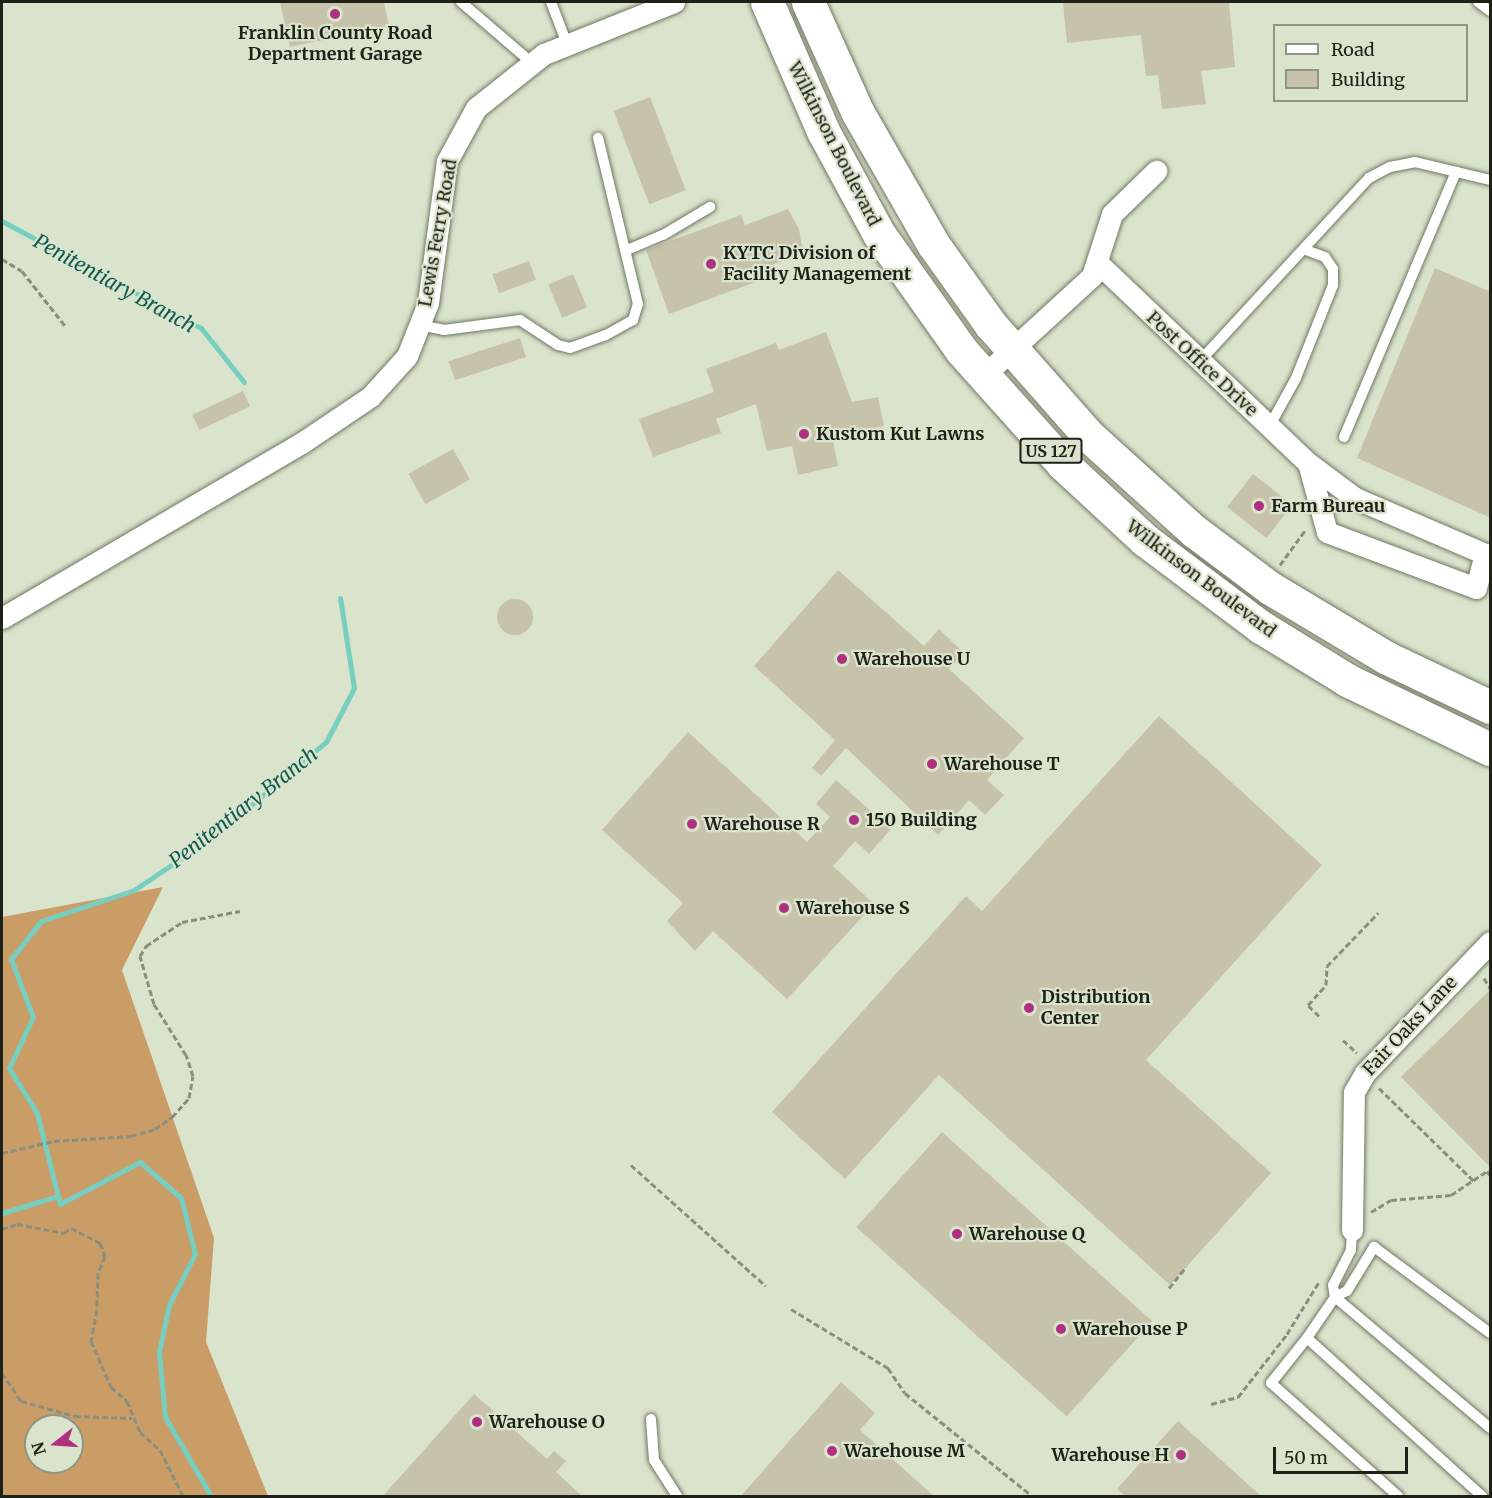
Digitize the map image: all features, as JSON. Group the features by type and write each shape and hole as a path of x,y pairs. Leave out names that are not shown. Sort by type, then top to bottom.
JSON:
{"highway":[{"name":"Wilkinson Boulevard","path":"767,2 805,93 860,202 927,305 983,376 1089,490 1203,586 1347,680 1491,749"},
{"name":"Wilkinson Boulevard","path":"807,2 858,113 901,193 961,286 1011,350 1122,468 1231,560 1358,642 1491,707"}],"street":[{"name":"Lewis Ferry Road","path":"2,618 300,444 370,397 407,356 428,303 447,161 476,108 531,62 567,44 674,2"},
{"path":"983,376 1061,308 1099,264 1105,228 1112,214 1156,171"},
{"name":"Post Office Drive","path":"1099,264 1199,362 1308,463 1355,498 1485,554 1476,588 1327,532 1308,463"},
{"name":"Fair Oaks Lane","path":"1352,1230 1354,1092 1363,1065 1491,942"}],"lane":[{"path":"461,2 531,62"},
{"path":"550,2 567,44"},
{"path":"1478,2 1491,11"},
{"path":"419,325 444,330 520,321 558,345 570,348 623,327 638,312 627,250 598,138"},
{"path":"1199,362 1370,178 1390,167 1415,162 1491,180"},
{"path":"1344,437 1456,172"},
{"path":"627,250 663,235 710,207"},
{"path":"1269,427 1296,378 1333,285 1333,269 1325,257 1303,249"},
{"path":"1352,1230 1351,1250 1333,1285 1335,1297 1491,1428"},
{"path":"1398,1497 1271,1383 1307,1338 1335,1297 1347,1291 1374,1247 1491,1333"},
{"path":"1307,1338 1482,1497"},
{"path":"651,1419 654,1460 677,1497"}],"path":[{"path":"2,259 22,271 66,327"},
{"path":"1283,574 1277,569 1309,525"},
{"path":"2,1153 13,1148 54,1141 106,1140 155,1129 172,1118 189,1098 193,1076 186,1055 154,1004 140,956 146,946 182,922 240,911"},
{"path":"1319,1016 1308,1005 1326,985 1327,966 1378,913"},
{"path":"1343,1040 1363,1065 1474,1181"},
{"path":"631,1165 766,1286"},
{"path":"1461,1191 1487,1171 1491,1175"},
{"path":"2,1229 17,1224 64,1233 71,1228 100,1243 105,1256 98,1273 97,1310 91,1341 111,1387 127,1401 132,1418 140,1432 160,1450 183,1497"},
{"path":"1169,1288 1186,1266"},
{"path":"791,1309 888,1368 905,1393 1032,1497"},
{"path":"2,1373 21,1401 75,1416 132,1418"}],"shaded area":[{"path":"163,887 122,970 214,1238 206,1342 268,1496 2,1496 2,917"}],"building":[{"name":"Franklin County Road Department Garage","path":"280,2 384,2 389,26 290,47"},
{"path":"1063,2 1229,2 1235,67 1201,71 1206,104 1162,109 1158,75 1146,76 1141,35 1067,43"},
{"path":"650,97 686,190 649,204 614,111"},
{"name":"KYTC Division of Facility Management","path":"788,209 799,229 803,253 762,269 766,278 669,314 646,250 741,215 745,225"},
{"path":"529,261 536,280 499,293 492,274"},
{"path":"1435,268 1491,292 1491,518 1357,458"},
{"path":"573,274 587,307 562,318 548,285"},
{"path":"826,332 852,402 878,397 884,426 832,437 838,466 798,475 792,446 767,451 756,404 716,419 721,433 653,457 639,419 714,392 706,369 776,343 779,350"},
{"path":"520,338 526,357 455,380 449,361"},
{"path":"243,391 250,406 199,430 192,415"},
{"path":"453,449 470,480 425,504 408,474"},
{"name":"Farm Bureau","path":"1253,474 1292,505 1267,538 1227,507"},
{"path":"838,570 924,646 939,629 964,653 949,669 1024,738 987,780 1004,795 985,815 969,800 938,835 846,748 821,776 812,768 835,740 754,666"},
{"path":"515,599 527,605 533,617 527,629 515,635 503,629 497,617 503,605"},
{"name":"Distribution Center","path":"1159,716 1322,865 1146,1060 1271,1173 1170,1285 939,1075 845,1179 772,1112 966,896 982,911"},
{"path":"688,732 807,842 830,817 816,804 836,780 891,829 869,854 855,841 833,866 874,904 787,999 713,931 695,951 667,921 683,903 602,830"},
{"path":"1491,989 1491,1168 1401,1077"},
{"path":"942,1132 1152,1321 1067,1416 856,1227"},
{"name":"Warehouse M","path":"841,1382 875,1413 860,1430 935,1497 740,1497"},
{"name":"Warehouse O","path":"474,1394 547,1459 554,1451 566,1461 556,1472 583,1497 382,1497"},
{"name":"Warehouse H","path":"1178,1421 1262,1497 1126,1497 1117,1489"}],"waterway":[{"name":"Penitentiary Branch","path":"2,221 201,328 244,382"},
{"name":"Penitentiary Branch","path":"211,1496 165,1417 159,1352 169,1305 195,1254 181,1198 140,1162 60,1204 37,1113 9,1068 33,1017 11,959 41,921 134,890 213,837 326,742 354,688 340,598"},
{"path":"2,1213 58,1196"}],"place":[{"name":"Franklin County Road Department Garage","path":"335,14"},
{"name":"KYTC Division of Facility Management","path":"711,264"},
{"name":"Kustom Kut Lawns","path":"804,434"},
{"name":"Farm Bureau","path":"1259,506"},
{"name":"Warehouse U","path":"842,659"},
{"name":"Warehouse T","path":"932,764"},
{"name":"150 Building","path":"854,820"},
{"name":"Warehouse R","path":"692,824"},
{"name":"Warehouse S","path":"784,908"},
{"name":"Distribution Center","path":"1029,1008"},
{"name":"Warehouse Q","path":"957,1234"},
{"name":"Warehouse P","path":"1061,1329"},
{"name":"Warehouse O","path":"477,1422"},
{"name":"Warehouse M","path":"832,1451"},
{"name":"Warehouse H","path":"1181,1455"}]}
